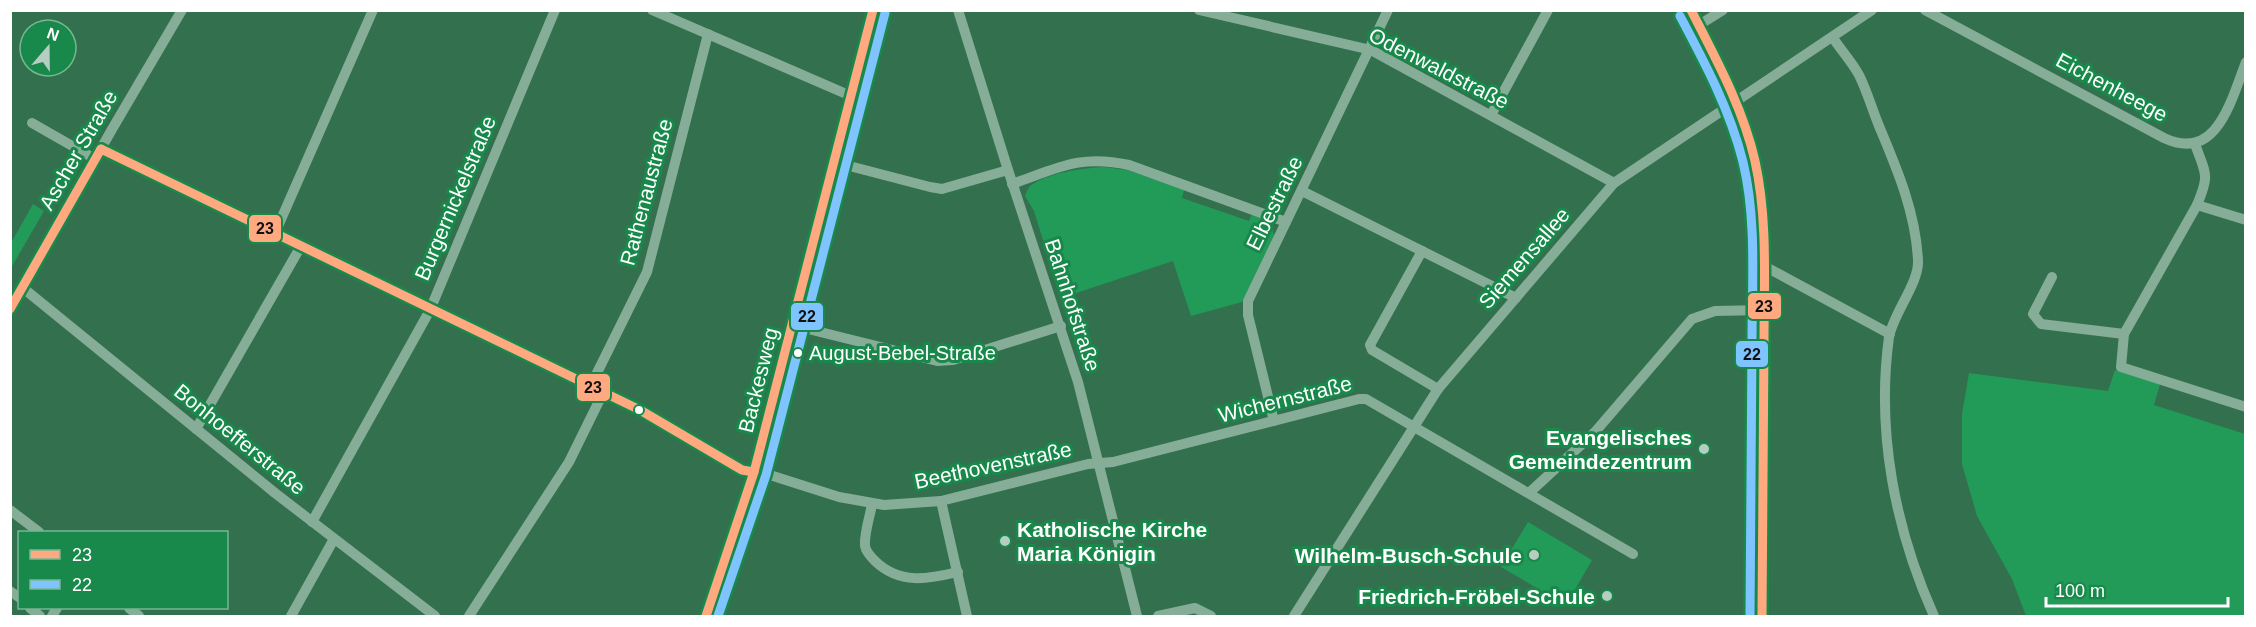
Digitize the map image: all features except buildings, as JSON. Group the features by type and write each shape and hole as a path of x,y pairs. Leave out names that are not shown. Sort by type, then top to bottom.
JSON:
{"street":[{"name":"Ascher Straße","path":"10,310 182,10"},
{"path":"275,233 373,10"},
{"name":"Burgernickelstraße","path":"312,522 430,310 555,10"},
{"path":"652,10 851,96"},
{"name":"Backesweg","path":"706,616 754,472 873,10"},
{"name":"Bahnhofstraße","path":"958,10 1012,184 1061,326 1100,463 1137,616"},
{"name":"Odenwaldstraße","path":"1199,10 1371,50 1614,183"},
{"name":"Elbestraße","path":"1274,421 1247,307 1250,295 1371,50 1388,10"},
{"path":"1491,115 1548,10"},
{"path":"1691,10 1734,102 1751,147 1759,181 1763,216 1764,267 1762,616"},
{"path":"1699,25 1724,10"},
{"name":"Siemensallee","path":"1294,616 1413,425 1438,389 1614,183 1872,10"},
{"name":"Eichenheege","path":"1925,10 2164,138 2180,144 2195,144"},
{"name":"Rathenaustraße","path":"590,387 647,272 708,34"},
{"path":"1833,38 1862,83 1898,170 1913,232 1918,268 1890,334 1884,384 1885,417 1890,468 1898,510 1911,560 1934,616"},
{"path":"2246,62 2223,119 2208,137 2195,144 2207,177 2197,205 2124,334 2121,367 2246,407"},
{"name":"Beethovenstraße","path":"32,123 275,233 603,393 666,424 742,470 773,476 839,497 872,504 941,501 1088,464 1100,463"},
{"path":"1012,184 1074,162 1112,161 1129,165 1286,222"},
{"path":"834,162 942,189 1008,170"},
{"path":"1302,191 1516,298"},
{"path":"2197,205 2246,219"},
{"path":"193,427 301,246"},
{"path":"1422,251 1370,345 1372,351 1438,389"},
{"path":"1764,267 1890,334"},
{"path":"2052,277 2033,314 2041,324 2124,334"},
{"name":"Bonhoefferstraße","path":"23,288 424,613 435,616"},
{"path":"1529,493 1595,432 1692,319 1715,310 1764,310"},
{"path":"792,325 937,362 953,360 1061,326"},
{"path":"469,616 569,462 603,393"},
{"name":"Wichernstraße","path":"1100,463 1366,399 1633,554"},
{"path":"941,501 967,616"},
{"path":"872,504 865,545 867,552 888,572 914,580 930,579 958,572"},
{"path":"10,510 38,531"},
{"path":"291,616 334,539"},
{"path":"1158,616 1195,608 1211,616"}],"green space":[{"path":"1104,167 1127,170 1184,190 1182,198 1249,221 1252,214 1269,220 1274,235 1242,302 1191,316 1173,261 1061,298 1034,211 1025,196 1032,185 1049,176"},
{"path":"33,204 44,211 11,268 11,243"},
{"path":"2115,370 2160,384 2154,405 2245,434 2245,616 2026,616 2012,579 1977,516 1962,464 1962,414 1969,373 2108,391"},
{"path":"1528,522 1592,560 1566,605 1501,567"}],"transit line":[{"name":"23","path":"706,616 754,472 873,10"},
{"name":"23","path":"1691,10 1728,84 1750,141 1762,206 1765,275 1762,616"},
{"name":"22","path":"718,616 766,475 885,13"},
{"name":"22","path":"1680,16 1724,105 1743,162 1750,206 1753,275 1750,616"},
{"name":"23","path":"101,149 640,410 742,470 754,472"},
{"name":"23","path":"10,309 101,149"}],"place":[{"name":"August-Bebel-Straße","path":"798,353"},
{"name":"Evangelisches Gemeindezentrum","path":"1704,449"},
{"name":"Katholische Kirche Maria Königin","path":"1005,541"},
{"name":"Wilhelm-Busch-Schule","path":"1534,555"},
{"name":"Friedrich-Fröbel-Schule","path":"1607,596"}]}
